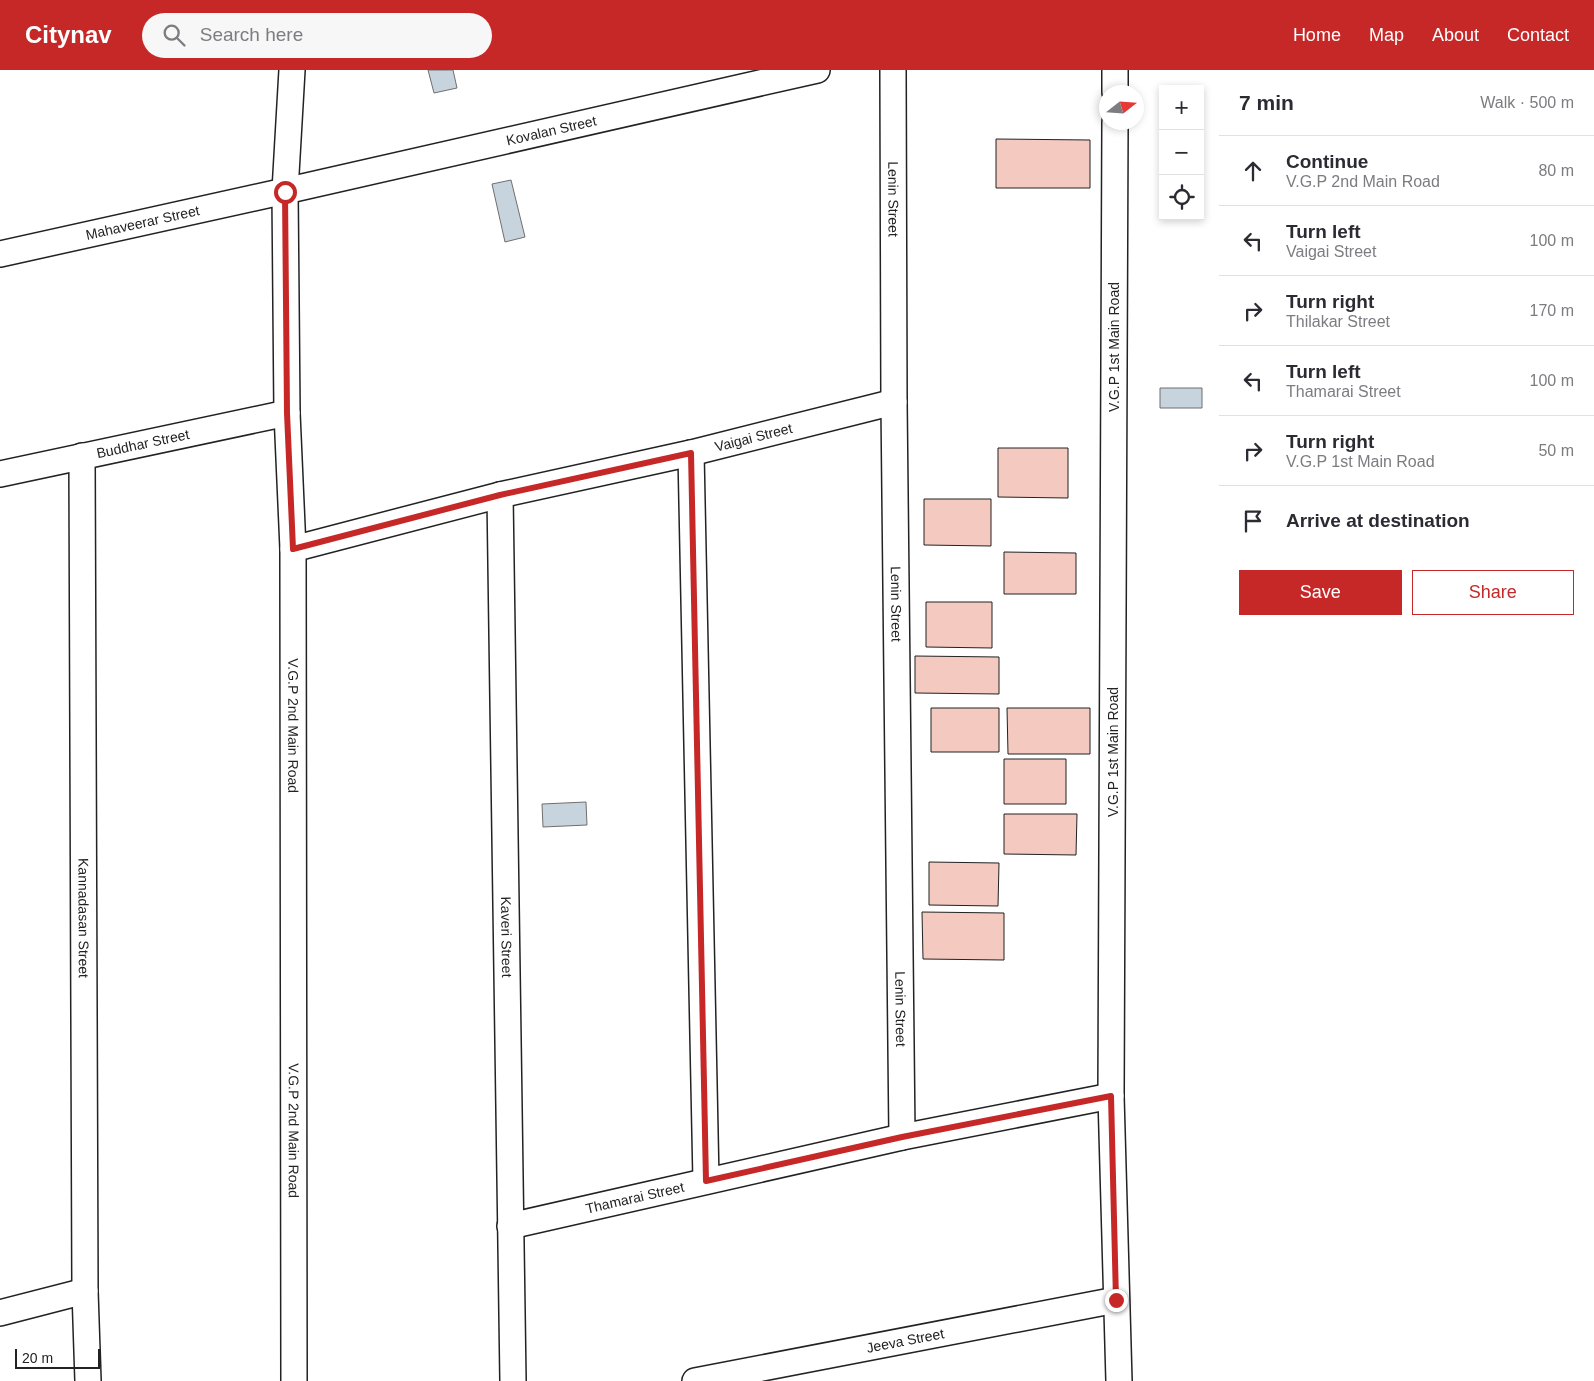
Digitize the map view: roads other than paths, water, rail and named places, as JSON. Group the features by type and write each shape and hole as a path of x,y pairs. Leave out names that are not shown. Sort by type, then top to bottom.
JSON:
{"street":[{"name":"V.G.P 2nd Main Road","path":"292,70 285,192 287,413 293,549 294,1381"},
{"name":"Kovalan Street","path":"285,192 817,70"},
{"name":"Lenin Street","path":"893,70 894,402 902,1137"},
{"path":"1115,70 1115,85"},
{"name":"V.G.P 1st Main Road","path":"1115,130 1111,1096 1119,1381"},
{"name":"Mahaveerar Street","path":"0,254 285,192"},
{"name":"Vaigai Street","path":"293,549 500,495 691,453 894,402"},
{"name":"Buddhar Street","path":"0,474 287,413"},
{"path":"691,453 706,1181"},
{"name":"Kannadasan Street","path":"82,456 85,1291 88,1381"},
{"name":"Kaveri Street","path":"500,495 512,1381"},
{"name":"Thamarai Street","path":"510,1226 902,1137 1111,1096"},
{"path":"0,1313 85,1291"},
{"name":"Jeeva Street","path":"695,1381 1116,1300"}]}
